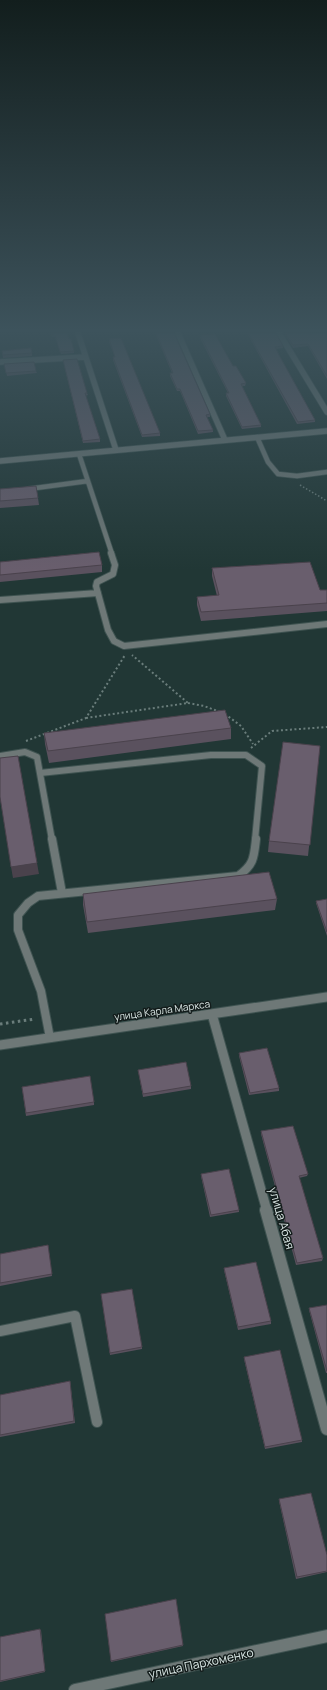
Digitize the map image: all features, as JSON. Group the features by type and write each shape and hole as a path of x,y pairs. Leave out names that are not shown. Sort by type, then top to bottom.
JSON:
{"street":[{"path":"103,412 116,450"},
{"path":"213,412 225,440"},
{"path":"0,461 327,431"},
{"name":"улица Карла Маркса","path":"0,1045 327,997"},
{"name":"улица Абая","path":"212,1014 327,1429"},
{"name":"улица Пархоменко","path":"75,1690 327,1636"}],"lane":[{"path":"257,437 272,468 278,474 289,476 327,472"},
{"path":"79,454 115,565 113,574 97,582 96,586 111,636 114,641 124,646 327,624"},
{"path":"22,489 88,480"},
{"path":"0,600 98,593"},
{"path":"0,756 32,753 38,757 62,893"},
{"path":"40,773 211,755 246,755 262,766 254,857 244,874 238,876 38,896 28,903 18,915 18,930 41,991 50,1038"},
{"path":"0,1331 75,1316 97,1422"}],"path":[{"path":"289,476 310,492 327,501"},
{"path":"86,718 128,651 188,703"},
{"path":"24,742 86,718 188,703 204,706 225,714 240,726 253,744"},
{"path":"246,755 253,744 272,731 327,727"},
{"path":"0,1024 46,1017"}],"building":[{"path":"76,412 91,412 100,439 83,441"},
{"path":"133,412 151,412 160,433 142,435"},
{"path":"190,412 209,412 210,414 206,415 213,430 198,431"},
{"path":"235,412 255,412 261,425 242,427"},
{"path":"292,412 310,412 315,420 298,422"},
{"path":"36,486 38,498 0,501 0,489"},
{"path":"99,552 102,565 0,575 0,562"},
{"path":"310,562 320,590 327,590 327,603 201,612 197,597 219,595 212,568"},
{"path":"225,710 231,728 48,751 44,733"},
{"path":"283,742 320,746 310,845 269,841"},
{"path":"18,756 37,863 11,867 0,797 0,758"},
{"path":"269,872 277,899 87,922 83,894"},
{"path":"327,899 327,932 316,901"},
{"path":"267,1048 279,1088 250,1093 239,1053"},
{"path":"186,1062 191,1086 143,1094 138,1070"},
{"path":"90,1076 94,1102 26,1113 22,1087"},
{"path":"293,1126 308,1174 299,1176 323,1258 297,1263 261,1131"},
{"path":"229,1169 239,1210 211,1215 201,1174"},
{"path":"48,1245 52,1274 0,1283 0,1254"},
{"path":"256,1262 271,1321 238,1327 224,1268"},
{"path":"132,1289 142,1347 110,1353 101,1294"},
{"path":"327,1305 327,1371 309,1308"},
{"path":"280,1350 302,1440 265,1447 244,1357"},
{"path":"70,1381 74,1421 0,1435 0,1395"},
{"path":"311,1493 327,1555 327,1571 297,1577 279,1499"},
{"path":"176,1599 183,1645 111,1661 105,1614"},
{"path":"40,1629 45,1671 0,1681 0,1637"}]}
